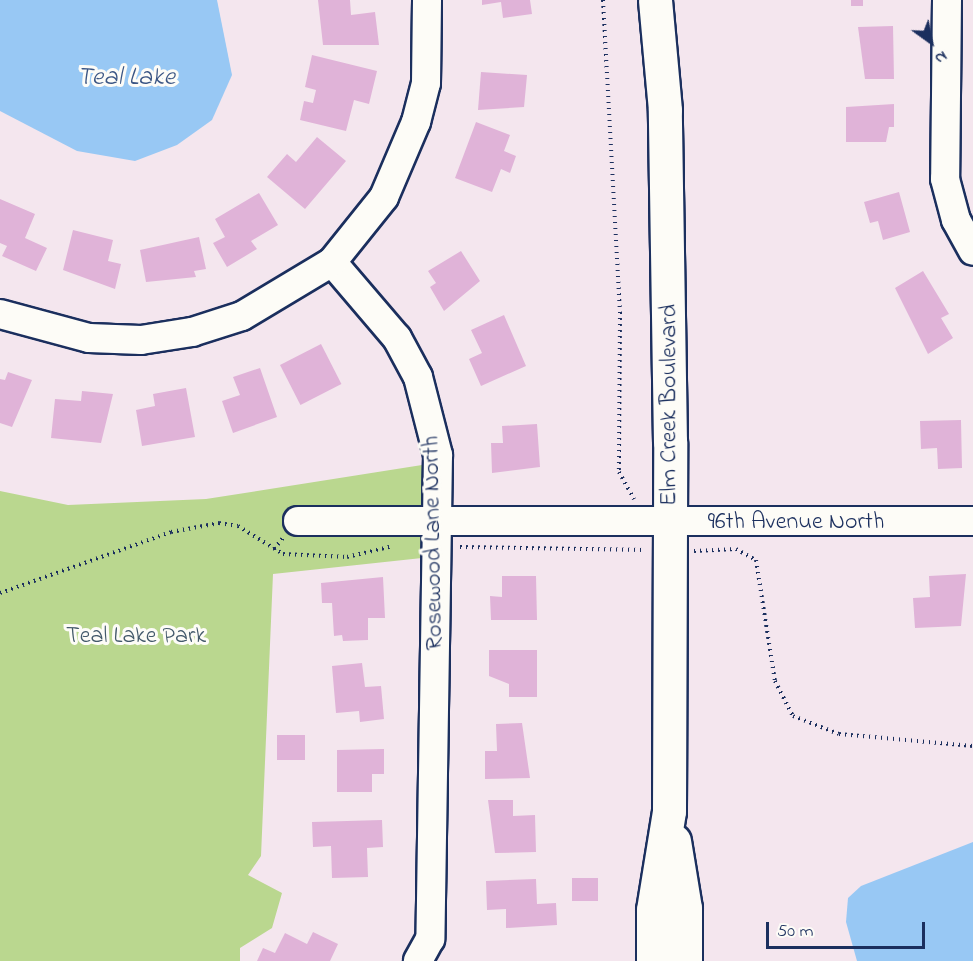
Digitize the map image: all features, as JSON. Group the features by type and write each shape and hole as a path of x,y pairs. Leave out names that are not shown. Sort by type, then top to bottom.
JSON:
{"main road":[{"name":"Elm Creek Boulevard","path":"653,961 653,910 669,811 670,524 670,284 656,0"},
{"name":"Elm Creek Boulevard","path":"669,811 685,908 685,961"}],"street":[{"path":"0,314 89,338 141,340 181,333 242,316 332,262 384,197 416,122 426,83 427,0"},
{"path":"946,0 945,179 956,220 973,250"},
{"name":"Rosewood Lane North","path":"332,262 397,338 418,377 438,455 439,523 430,939 418,961"},
{"name":"96th Avenue North","path":"298,521 670,524 973,521"}],"path":[{"path":"603,0 620,312 619,472 634,500"},
{"path":"0,593 171,532 219,523 238,526 283,554 347,557 399,544"},
{"path":"457,547 640,550"},
{"path":"707,551 736,549 756,560 775,681 793,716 838,734 973,746"}],"green space":[{"name":"Teal Lake Park","path":"422,465 422,558 273,574 261,856 248,875 282,893 272,928 240,948 240,961 0,961 0,491 68,505 206,499"}],"water":[{"name":"Teal Lake","path":"0,0 217,0 232,75 212,120 177,145 135,161 77,151 0,111"},
{"path":"973,842 973,961 857,961 846,922 848,898 861,886"}],"building":[{"path":"318,0 350,0 351,15 375,12 379,45 323,45"},
{"path":"482,0 530,0 532,14 503,18 501,2 482,5"},
{"path":"851,0 863,0 863,6 851,6"},
{"path":"893,26 894,79 865,79 858,27"},
{"path":"312,55 377,71 369,104 354,100 346,131 300,120 304,101 313,103 316,90 305,87"},
{"path":"481,72 527,75 524,107 478,110"},
{"path":"894,104 894,127 889,127 886,142 846,142 846,107"},
{"path":"476,122 510,135 504,151 516,156 510,173 501,169 492,192 455,178"},
{"path":"317,137 346,161 305,209 267,177 287,154 296,162"},
{"path":"899,192 910,232 883,240 878,221 870,223 864,202"},
{"path":"259,193 278,225 251,241 257,249 227,267 213,243 225,237 215,219"},
{"path":"0,199 35,214 25,238 47,248 36,271 2,256 7,246 0,243"},
{"path":"73,230 113,240 108,261 121,264 115,289 63,270"},
{"path":"199,237 206,269 194,271 196,277 146,282 140,250"},
{"path":"461,251 480,281 444,311 430,287 436,283 428,271"},
{"path":"923,271 949,314 941,318 953,338 928,354 895,288"},
{"path":"504,315 526,366 481,386 469,359 482,353 471,330"},
{"path":"321,344 341,384 300,405 280,365"},
{"path":"260,368 277,417 233,433 222,401 240,395 233,377"},
{"path":"8,372 32,380 12,427 0,423 0,379 5,380"},
{"path":"186,388 195,437 142,446 136,410 155,406 153,394"},
{"path":"82,391 113,394 101,443 51,438 55,399 81,401"},
{"path":"961,420 962,468 938,469 937,448 921,449 920,421"},
{"path":"537,424 540,467 492,473 491,443 503,443 502,426"},
{"path":"966,574 961,626 915,628 913,598 930,597 929,576"},
{"path":"502,576 536,576 537,620 491,620 490,596 502,597"},
{"path":"383,577 385,618 368,618 368,640 343,641 342,635 334,636 332,603 322,603 321,583"},
{"path":"489,650 537,650 537,697 509,697 509,684 489,676"},
{"path":"362,663 365,687 381,686 384,719 360,722 359,711 336,713 332,666"},
{"path":"522,723 530,778 485,779 485,751 497,751 496,724"},
{"path":"277,735 305,735 305,760 277,760"},
{"path":"384,749 384,774 372,774 372,792 337,792 337,750"},
{"path":"488,800 513,800 513,816 535,815 536,852 495,853"},
{"path":"382,820 383,847 367,848 368,877 332,878 331,846 313,847 312,822"},
{"path":"572,878 598,878 598,901 572,901"},
{"path":"536,879 537,904 556,903 557,925 506,928 506,909 487,910 486,881"},
{"path":"313,932 338,944 330,961 257,961 263,948 275,953 285,933 307,944"}]}
